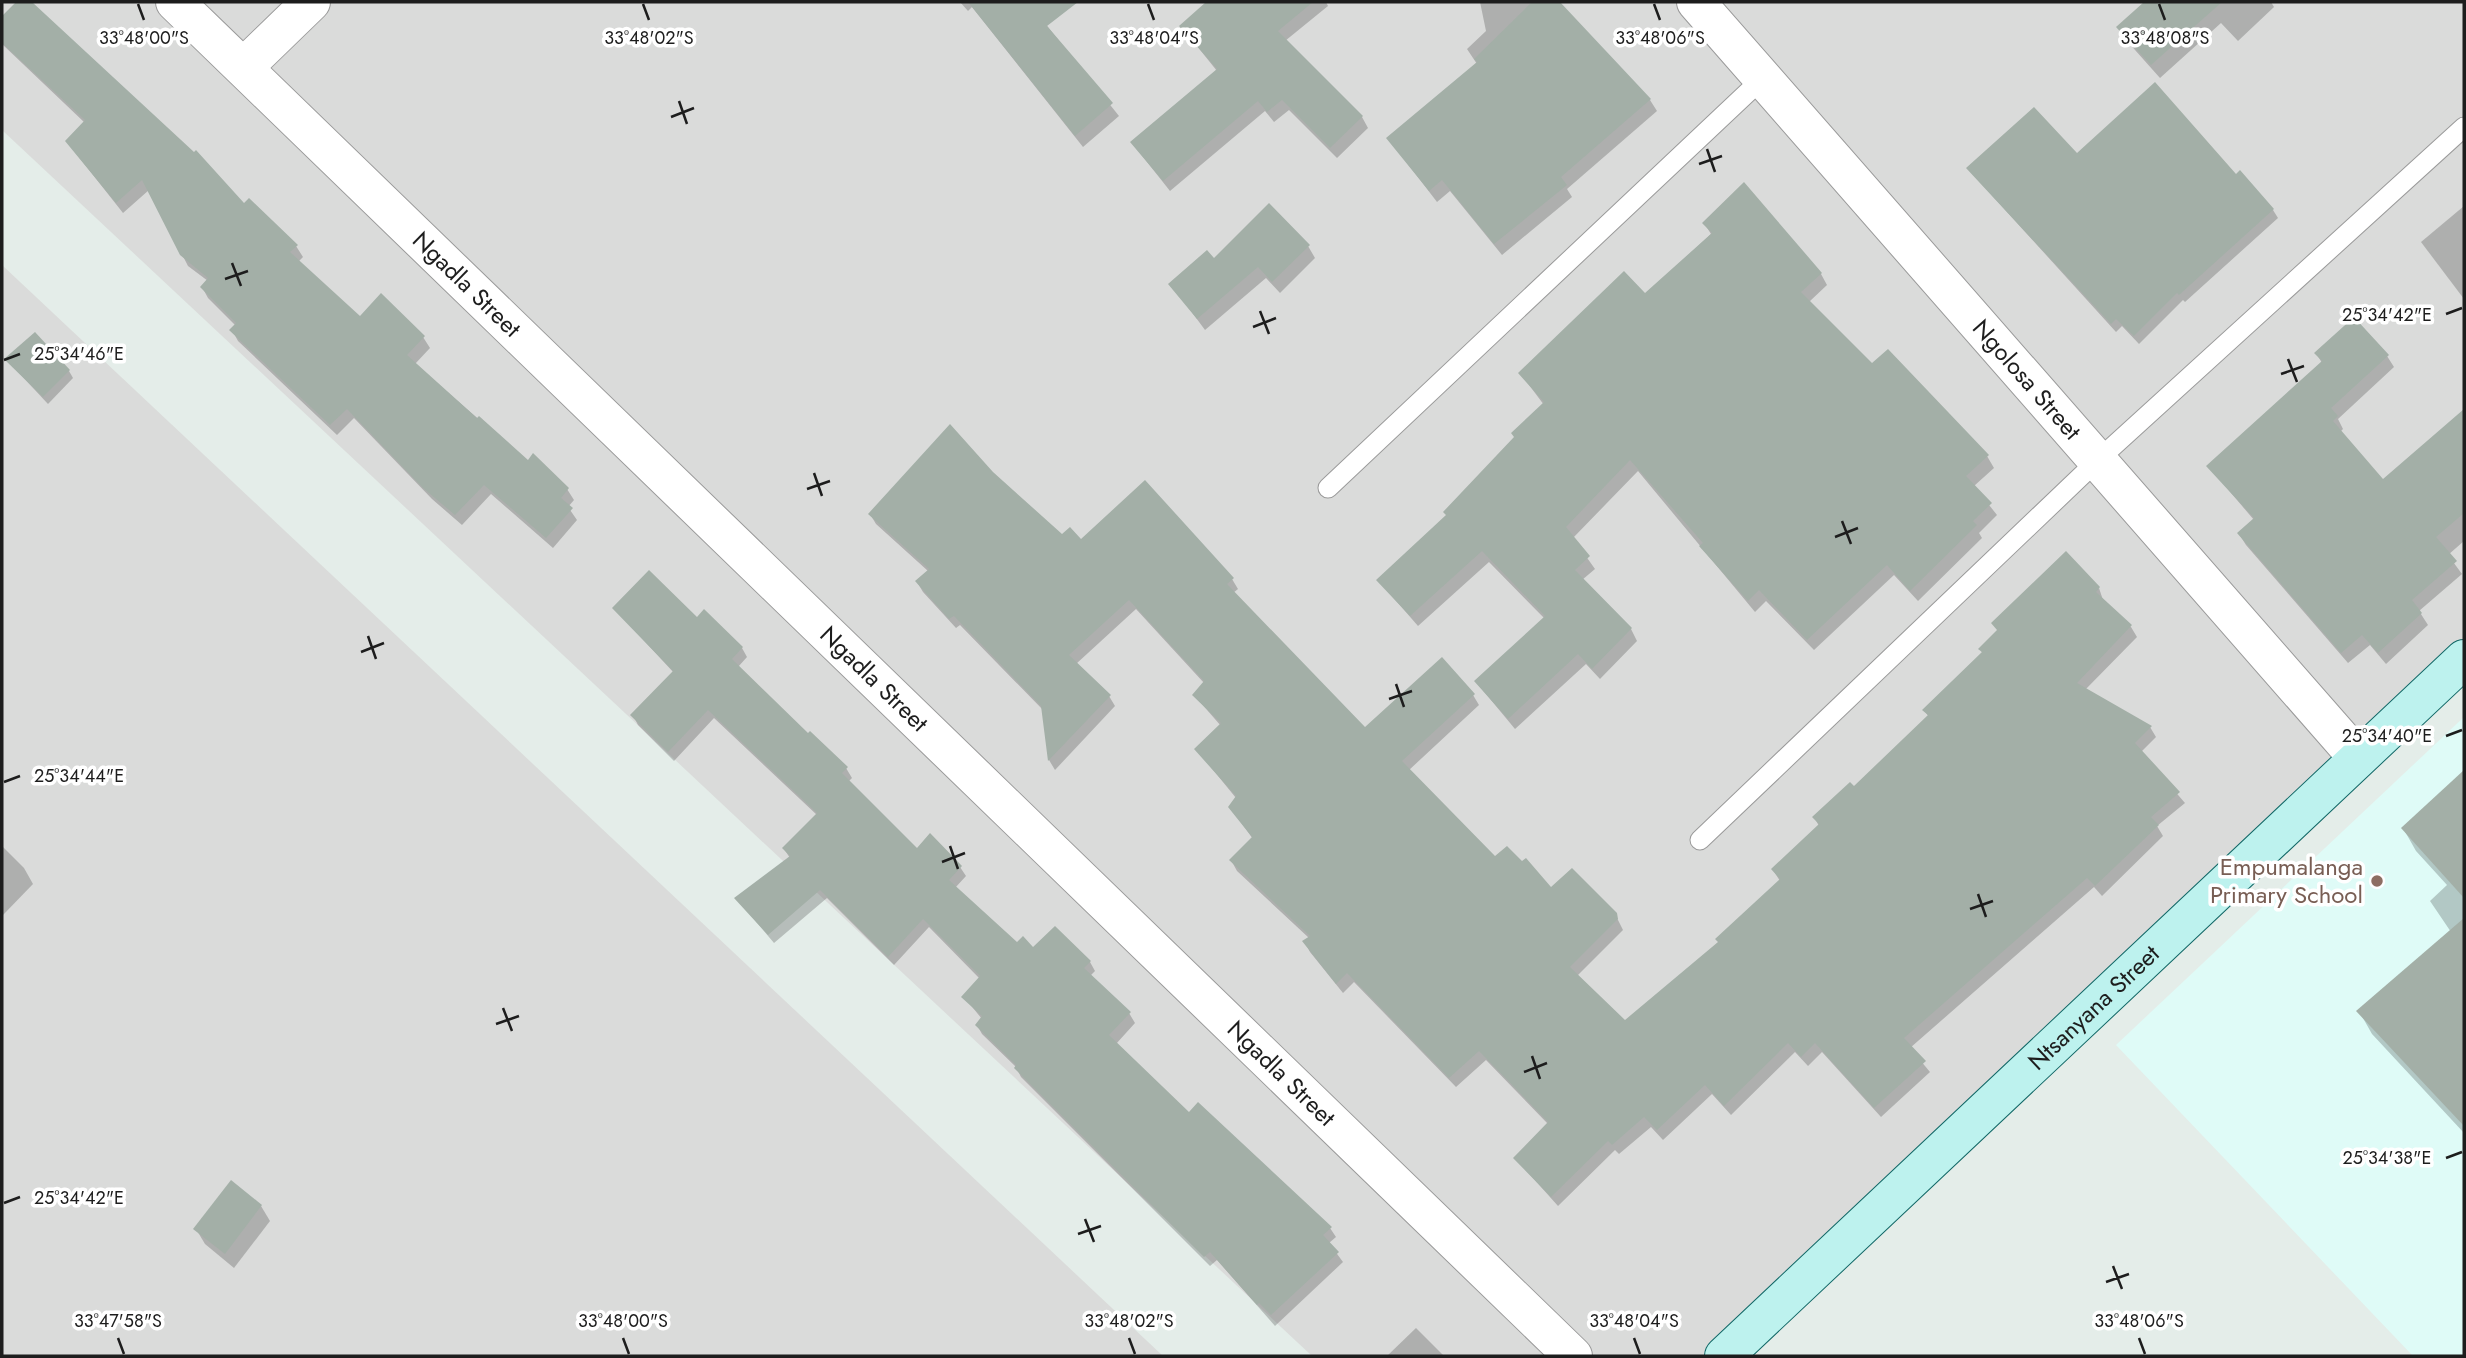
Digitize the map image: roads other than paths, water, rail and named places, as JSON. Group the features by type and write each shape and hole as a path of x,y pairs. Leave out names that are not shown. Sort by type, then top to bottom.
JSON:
{"street":[{"name":"Ngadla Street","path":"176,2 1573,1356"},
{"path":"245,66 311,2"},
{"name":"Ngolosa Street","path":"1696,2 2358,758"},
{"name":"Ntsanyana Street","path":"1724,1356 2464,659"}],"lane":[{"path":"1328,488 1763,78"},
{"path":"1700,841 2098,460 2464,127"}],"place":[{"name":"Empumalanga Primary School","path":"2377,881"}]}
